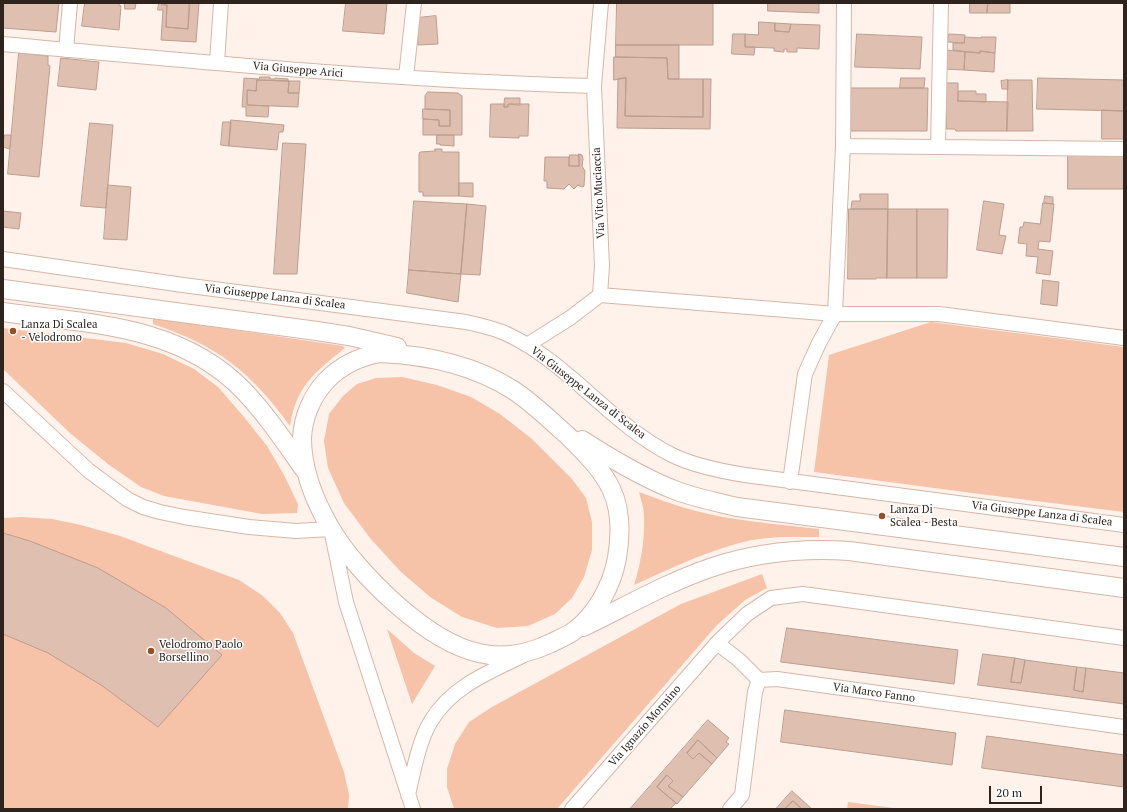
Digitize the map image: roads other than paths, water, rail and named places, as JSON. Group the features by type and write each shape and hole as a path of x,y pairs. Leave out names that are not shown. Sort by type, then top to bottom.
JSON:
{"street":[{"path":"66,50 70,3"},
{"path":"217,63 221,3"},
{"path":"406,78 414,3"},
{"name":"Via Vito Muciaccia","path":"600,295 602,266 594,86 601,3"},
{"path":"790,482 805,374 819,343 835,314 843,146 844,3"},
{"path":"938,147 941,3"},
{"name":"Via Giuseppe Arici","path":"3,44 406,78 510,84 594,86"},
{"path":"843,146 1124,149"},
{"name":"Via Giuseppe Lanza di Scalea","path":"3,259 183,285 466,322 486,326 507,334 527,345 548,360 626,424 672,455 716,470 790,482 1124,524"},
{"path":"3,289 317,331 378,343 445,362 477,372 495,380 512,390 576,436 630,470 678,492 699,498 737,507 764,511 1124,557"},
{"path":"527,345 570,318 600,295 835,314 939,314 1124,338"},
{"path":"3,312 126,329 163,340 200,356 223,372 243,390 262,411 306,473"},
{"path":"445,362 399,354 380,353 366,355 353,360 342,367 320,388 312,400 306,415 302,438 306,473 314,496 331,529 342,546 392,601 425,627 464,649 495,655 512,655 532,652"},
{"path":"3,391 89,471 127,499 143,507 178,516 249,527 296,531 331,529"},
{"path":"545,414 587,455 600,470 611,486 620,514 619,545 616,566 609,585 599,604 586,621 573,632"},
{"path":"331,529 346,602 413,809"},
{"path":"403,809 422,743 430,722 439,709 470,682 666,587 711,568 746,558 811,550 849,552 1124,588"},
{"path":"730,809 742,795 755,692 759,680 739,660 717,643 747,614 771,598 803,594 1124,638"},
{"name":"Via Ignazio Mormino","path":"572,809 717,643"},
{"name":"Via Marco Fanno","path":"759,680 777,679 1124,727"}],"place":[{"name":"Lanza Di Scalea - Velodromo","path":"13,331"},
{"name":"Lanza Di Scalea - Besta","path":"882,516"},
{"name":"Velodromo Paolo Borsellino","path":"151,651"}]}
